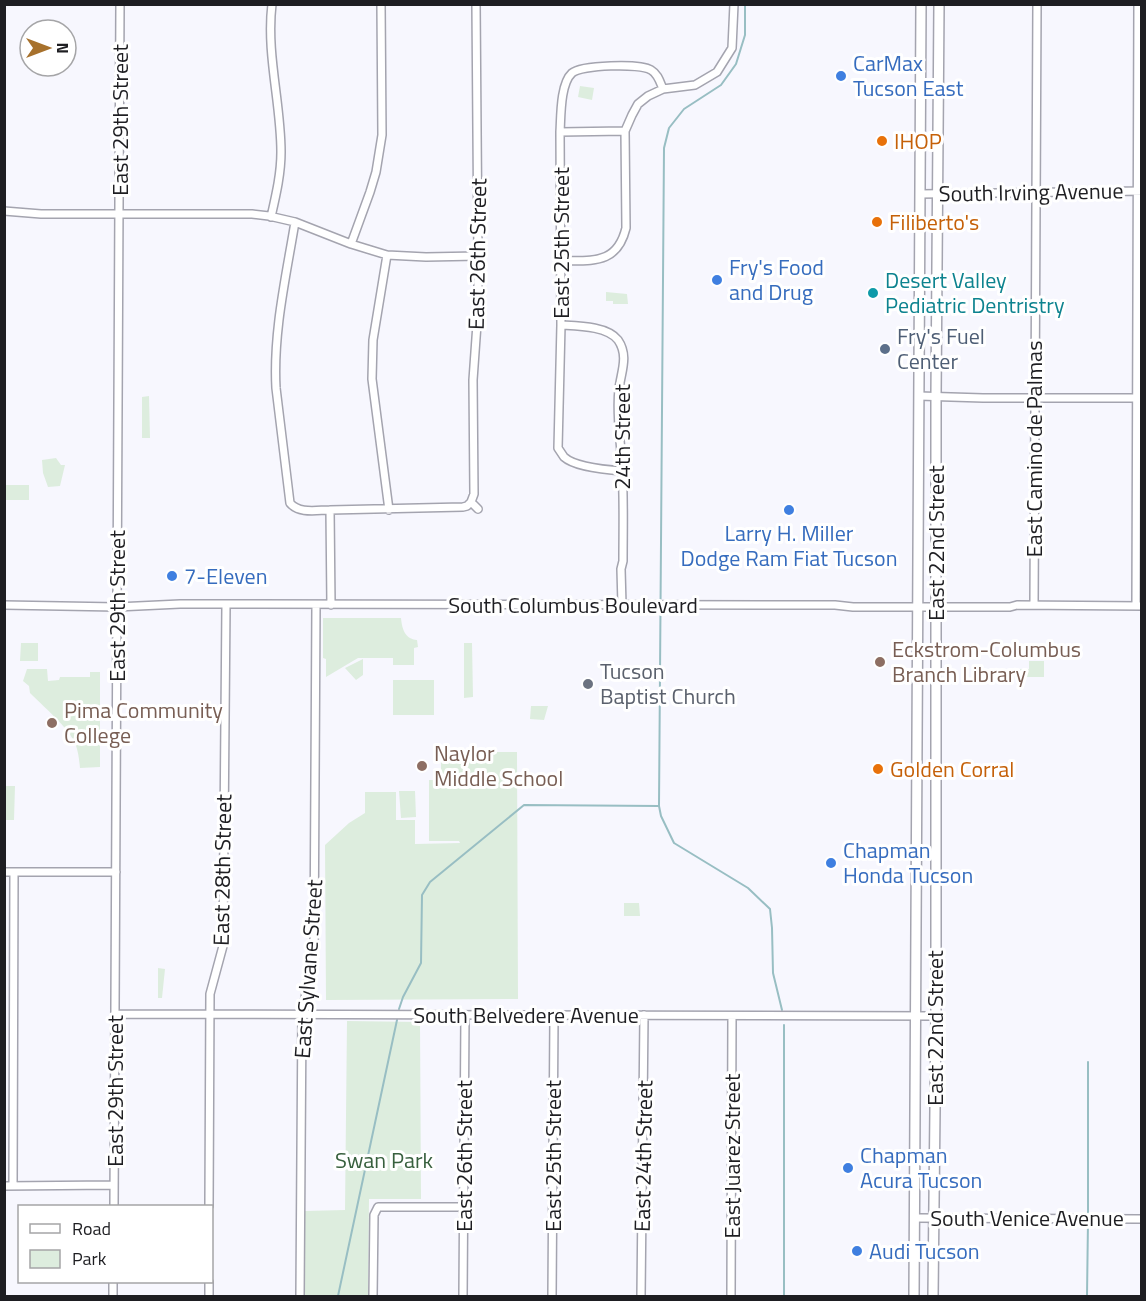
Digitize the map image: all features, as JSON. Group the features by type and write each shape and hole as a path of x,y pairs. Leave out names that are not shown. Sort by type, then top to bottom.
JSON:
{"main road":[{"name":"East 22nd Street","path":"914,1296 921,4"},
{"name":"East 22nd Street","path":"933,1296 939,4"}],"street":[{"name":"East 29th Street","path":"114,1205 120,4"},
{"path":"272,4 270,46 281,153 272,217"},
{"path":"351,244 370,192 382,135 381,4"},
{"name":"East 26th Street","path":"471,502 474,494 473,380 478,310 476,4"},
{"path":"561,261 604,258 616,251 623,241 626,228 625,131 632,115 638,104 648,96 663,89 695,85 717,72 730,53 734,32 734,4"},
{"name":"East Camino de Palmas","path":"1034,605 1037,4"},
{"path":"1138,4 1139,606"},
{"name":"East 25th Street","path":"622,471 578,464 565,458 558,448 561,325 561,101 571,73 581,68 632,65 645,67 656,74 663,89"},
{"path":"560,132 625,131"},
{"name":"South Irving Avenue","path":"920,194 1140,191"},
{"path":"4,211 40,214 237,213 295,222 351,244 387,255 478,256"},
{"path":"295,222 277,328 275,371 291,509 390,510 463,507 471,502 478,509"},
{"path":"387,255 373,340 372,379 390,510"},
{"name":"24th Street","path":"561,325 589,327 610,333 622,347 624,360 619,389 619,429 623,561 626,567 624,605"},
{"path":"919,396 1139,398"},
{"path":"330,510 331,605"},
{"name":"South Columbus Boulevard","path":"4,605 117,607 180,604 835,605 936,608 1017,605 1139,606"},
{"name":"East 28th Street","path":"209,1205 210,994 223,946 226,605"},
{"name":"East Sylvane Street","path":"300,1296 302,1014 314,950 316,605"},
{"path":"4,872 117,872"},
{"path":"13,1186 14,872"},
{"name":"South Belvedere Avenue","path":"115,1014 936,1016"},
{"name":"East 26th Street","path":"463,1296 465,1015"},
{"name":"East 25th Street","path":"552,1296 554,1015"},
{"name":"East 24th Street","path":"641,1296 644,1016"},
{"name":"East Juarez Street","path":"731,1296 732,1016"},
{"path":"4,1186 114,1185"},
{"path":"374,1296 374,1215 378,1207 464,1207"},
{"name":"South Venice Avenue","path":"915,1218 1141,1220"}],"green space":[{"path":"580,86 594,88 592,100 578,97"},
{"path":"606,292 627,294 628,304 613,304 613,301 606,301"},
{"path":"149,396 150,438 142,438 142,397"},
{"path":"56,458 61,465 65,465 60,486 48,487 43,473 42,460"},
{"path":"4,485 29,485 29,500 5,500"},
{"path":"323,618 401,618 405,633 417,640 418,647 414,648 414,665 393,665 393,658 358,658 326,677 326,659 323,658"},
{"path":"21,643 38,643 38,661 20,661"},
{"path":"464,643 472,643 473,697 464,698"},
{"path":"363,659 363,675 356,680 345,668"},
{"path":"1029,661 1044,661 1044,677 1018,677 1019,669 1029,669"},
{"path":"27,669 47,669 48,681 59,680 60,677 90,677 90,672 100,672 100,767 80,768 73,739 59,721 30,693 29,686 23,681"},
{"path":"393,680 434,680 434,715 393,715"},
{"path":"531,706 548,706 544,720 530,719"},
{"path":"441,752 517,752 518,999 326,1000 325,845 349,823 365,813 365,792 396,792 396,820 415,820 415,844 460,843 459,841 429,841 429,780 459,780 459,778 441,778"},
{"path":"4,786 15,786 14,820 5,820"},
{"path":"399,791 415,791 416,817 401,818"},
{"path":"624,903 639,903 640,916 624,916"},
{"path":"158,968 165,969 162,998 158,998"},
{"name":"Swan Park","path":"347,1021 420,1022 421,1199 369,1199 368,1296 304,1296 305,1211 345,1210"}],"waterway":[{"path":"399,1009 421,963 422,895 430,882 524,805 659,806 664,148 669,128 684,109 721,85 736,64 745,35 745,4"},
{"path":"659,806 661,816 674,843 748,888 770,909 773,973 782,1010"},
{"path":"338,1296 397,1020"},
{"path":"784,1025 784,1296"},
{"path":"1088,1062 1088,1216"},
{"path":"1087,1296 1088,1221"}],"place":[{"name":"CarMax Tucson East","path":"841,76"},
{"name":"IHOP","path":"882,141"},
{"name":"Filiberto's","path":"877,222"},
{"name":"Fry's Food and Drug","path":"717,280"},
{"name":"Desert Valley Pediatric Dentristry","path":"873,293"},
{"name":"Fry's Fuel Center","path":"885,349"},
{"name":"Larry H. Miller Dodge Ram Fiat Tucson","path":"789,510"},
{"name":"7-Eleven","path":"172,576"},
{"name":"Eckstrom-Columbus Branch Library","path":"880,662"},
{"name":"Tucson Baptist Church","path":"588,684"},
{"name":"Pima Community College","path":"52,723"},
{"name":"Naylor Middle School","path":"422,766"},
{"name":"Golden Corral","path":"878,769"},
{"name":"Chapman Honda Tucson","path":"831,863"},
{"name":"Chapman Acura Tucson","path":"848,1168"},
{"name":"Audi Tucson","path":"857,1251"}]}
